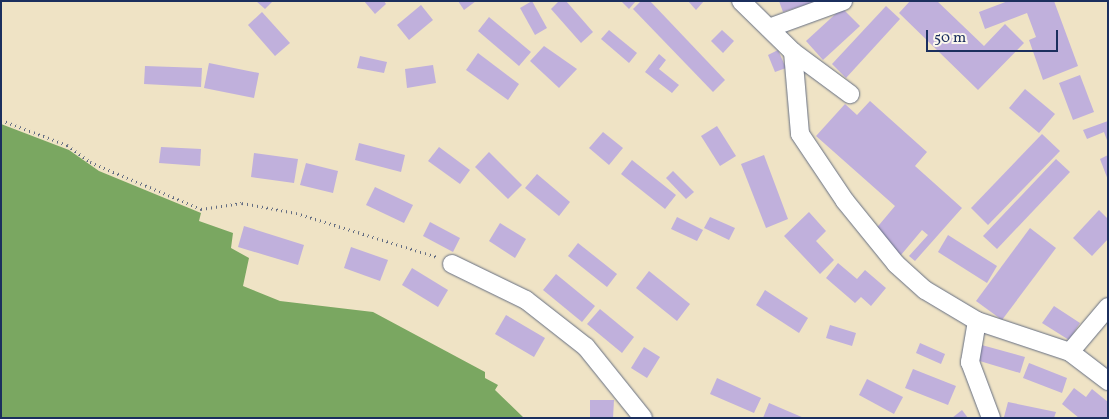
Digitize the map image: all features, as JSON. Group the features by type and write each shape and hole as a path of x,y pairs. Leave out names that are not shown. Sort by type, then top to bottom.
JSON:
{"street":[{"path":"741,1 793,52 850,94"},
{"path":"769,28 843,1"},
{"path":"793,52 800,134 845,201 896,264 925,290 977,322 1070,352 1108,381"},
{"path":"452,264 526,300 586,347 643,418"},
{"path":"1070,352 1108,307"},
{"path":"977,322 970,362 991,418"}],"path":[{"path":"1,120 68,145 90,162 201,209 242,203 296,213 452,264"}],"green space":[{"path":"1,124 69,150 99,171 201,213 199,221 233,233 231,248 249,258 243,286 280,301 373,312 485,372 485,378 498,385 495,390 524,418 1,418"}],"building":[{"path":"256,1 273,1 265,9"},
{"path":"364,1 384,1 386,4 375,14"},
{"path":"458,1 476,1 464,10"},
{"path":"532,1 547,28 535,35 520,8"},
{"path":"559,1 566,1 593,32 581,43 551,9"},
{"path":"621,1 636,1 629,9"},
{"path":"641,1 650,1 725,80 713,92 633,9"},
{"path":"688,1 704,1 696,10"},
{"path":"779,1 814,1 814,2 783,12"},
{"path":"910,1 937,1 984,46 1005,24 1024,43 978,90 899,13"},
{"path":"1008,1 1054,1 1078,66 1043,80 1029,40 1036,37 1027,13 985,29 979,12"},
{"path":"421,5 433,20 409,40 397,25"},
{"path":"886,6 900,19 846,78 832,64"},
{"path":"842,8 860,26 823,60 806,41"},
{"path":"262,12 290,43 275,56 248,25"},
{"path":"489,17 531,52 519,66 478,31"},
{"path":"609,30 637,53 629,63 601,39"},
{"path":"722,30 734,41 723,53 711,41"},
{"path":"544,46 577,69 559,88 530,61"},
{"path":"778,50 786,68 775,72 768,55"},
{"path":"478,53 519,84 508,100 466,70"},
{"path":"659,54 666,60 659,69 679,85 672,93 645,72"},
{"path":"360,56 387,62 384,73 357,68"},
{"path":"209,63 259,73 254,98 204,88"},
{"path":"433,65 436,83 407,88 405,69"},
{"path":"145,66 202,68 201,87 144,84"},
{"path":"1080,75 1094,112 1073,120 1059,83"},
{"path":"1025,89 1055,114 1039,133 1009,108"},
{"path":"870,101 927,152 915,166 962,208 915,261 909,256 928,235 922,230 901,255 874,231 895,206 816,136 845,104 857,115"},
{"path":"1108,121 1108,143 1104,132 1087,139 1083,130"},
{"path":"717,126 736,156 720,166 701,136"},
{"path":"603,132 623,148 609,165 589,148"},
{"path":"1042,134 1060,151 988,225 971,208"},
{"path":"359,143 405,155 401,172 355,160"},
{"path":"161,147 201,149 200,166 159,163"},
{"path":"439,147 470,170 460,184 428,161"},
{"path":"489,152 522,185 508,199 475,167"},
{"path":"254,153 298,159 294,183 251,177"},
{"path":"764,155 788,219 766,228 741,164"},
{"path":"1108,155 1108,180 1100,159"},
{"path":"1056,159 1070,172 997,249 983,236"},
{"path":"632,160 676,195 665,209 621,174"},
{"path":"306,163 338,171 333,193 300,185"},
{"path":"673,171 694,192 686,199 666,178"},
{"path":"537,174 570,202 559,216 525,188"},
{"path":"375,187 413,205 404,223 366,205"},
{"path":"1099,210 1108,219 1108,239 1092,256 1073,238"},
{"path":"809,212 826,231 816,241 834,260 820,274 784,236"},
{"path":"677,217 703,230 697,241 671,229"},
{"path":"710,217 735,228 729,240 704,228"},
{"path":"430,222 460,238 453,252 423,236"},
{"path":"500,223 526,239 515,258 489,241"},
{"path":"244,226 304,245 298,265 238,247"},
{"path":"1030,228 1056,248 1002,320 976,301"},
{"path":"948,235 997,266 987,283 938,252"},
{"path":"578,243 617,274 607,287 568,256"},
{"path":"351,247 388,260 380,281 344,268"},
{"path":"838,263 857,279 865,270 886,288 871,306 861,297 855,303 826,278"},
{"path":"412,268 448,290 438,307 402,285"},
{"path":"649,271 690,304 677,321 636,288"},
{"path":"556,274 595,306 582,322 543,290"},
{"path":"765,290 808,318 799,333 756,305"},
{"path":"1054,306 1080,323 1069,340 1042,323"},
{"path":"600,309 634,337 622,353 587,324"},
{"path":"506,315 545,338 534,357 495,334"},
{"path":"830,325 856,333 852,346 826,338"},
{"path":"920,343 945,354 941,364 916,353"},
{"path":"978,344 1025,357 1020,373 973,359"},
{"path":"644,347 660,357 647,378 631,368"},
{"path":"1029,363 1067,378 1062,393 1023,378"},
{"path":"913,369 956,386 948,405 905,388"},
{"path":"717,378 761,398 754,413 710,394"},
{"path":"867,379 903,397 894,414 859,395"},
{"path":"1074,388 1086,397 1092,389 1108,402 1108,418 1079,418 1062,404"},
{"path":"590,400 614,400 613,418 590,418"},
{"path":"1008,402 1056,412 1054,418 1004,417"},
{"path":"769,403 804,418 763,418"},
{"path":"962,410 968,418 952,418"}]}
